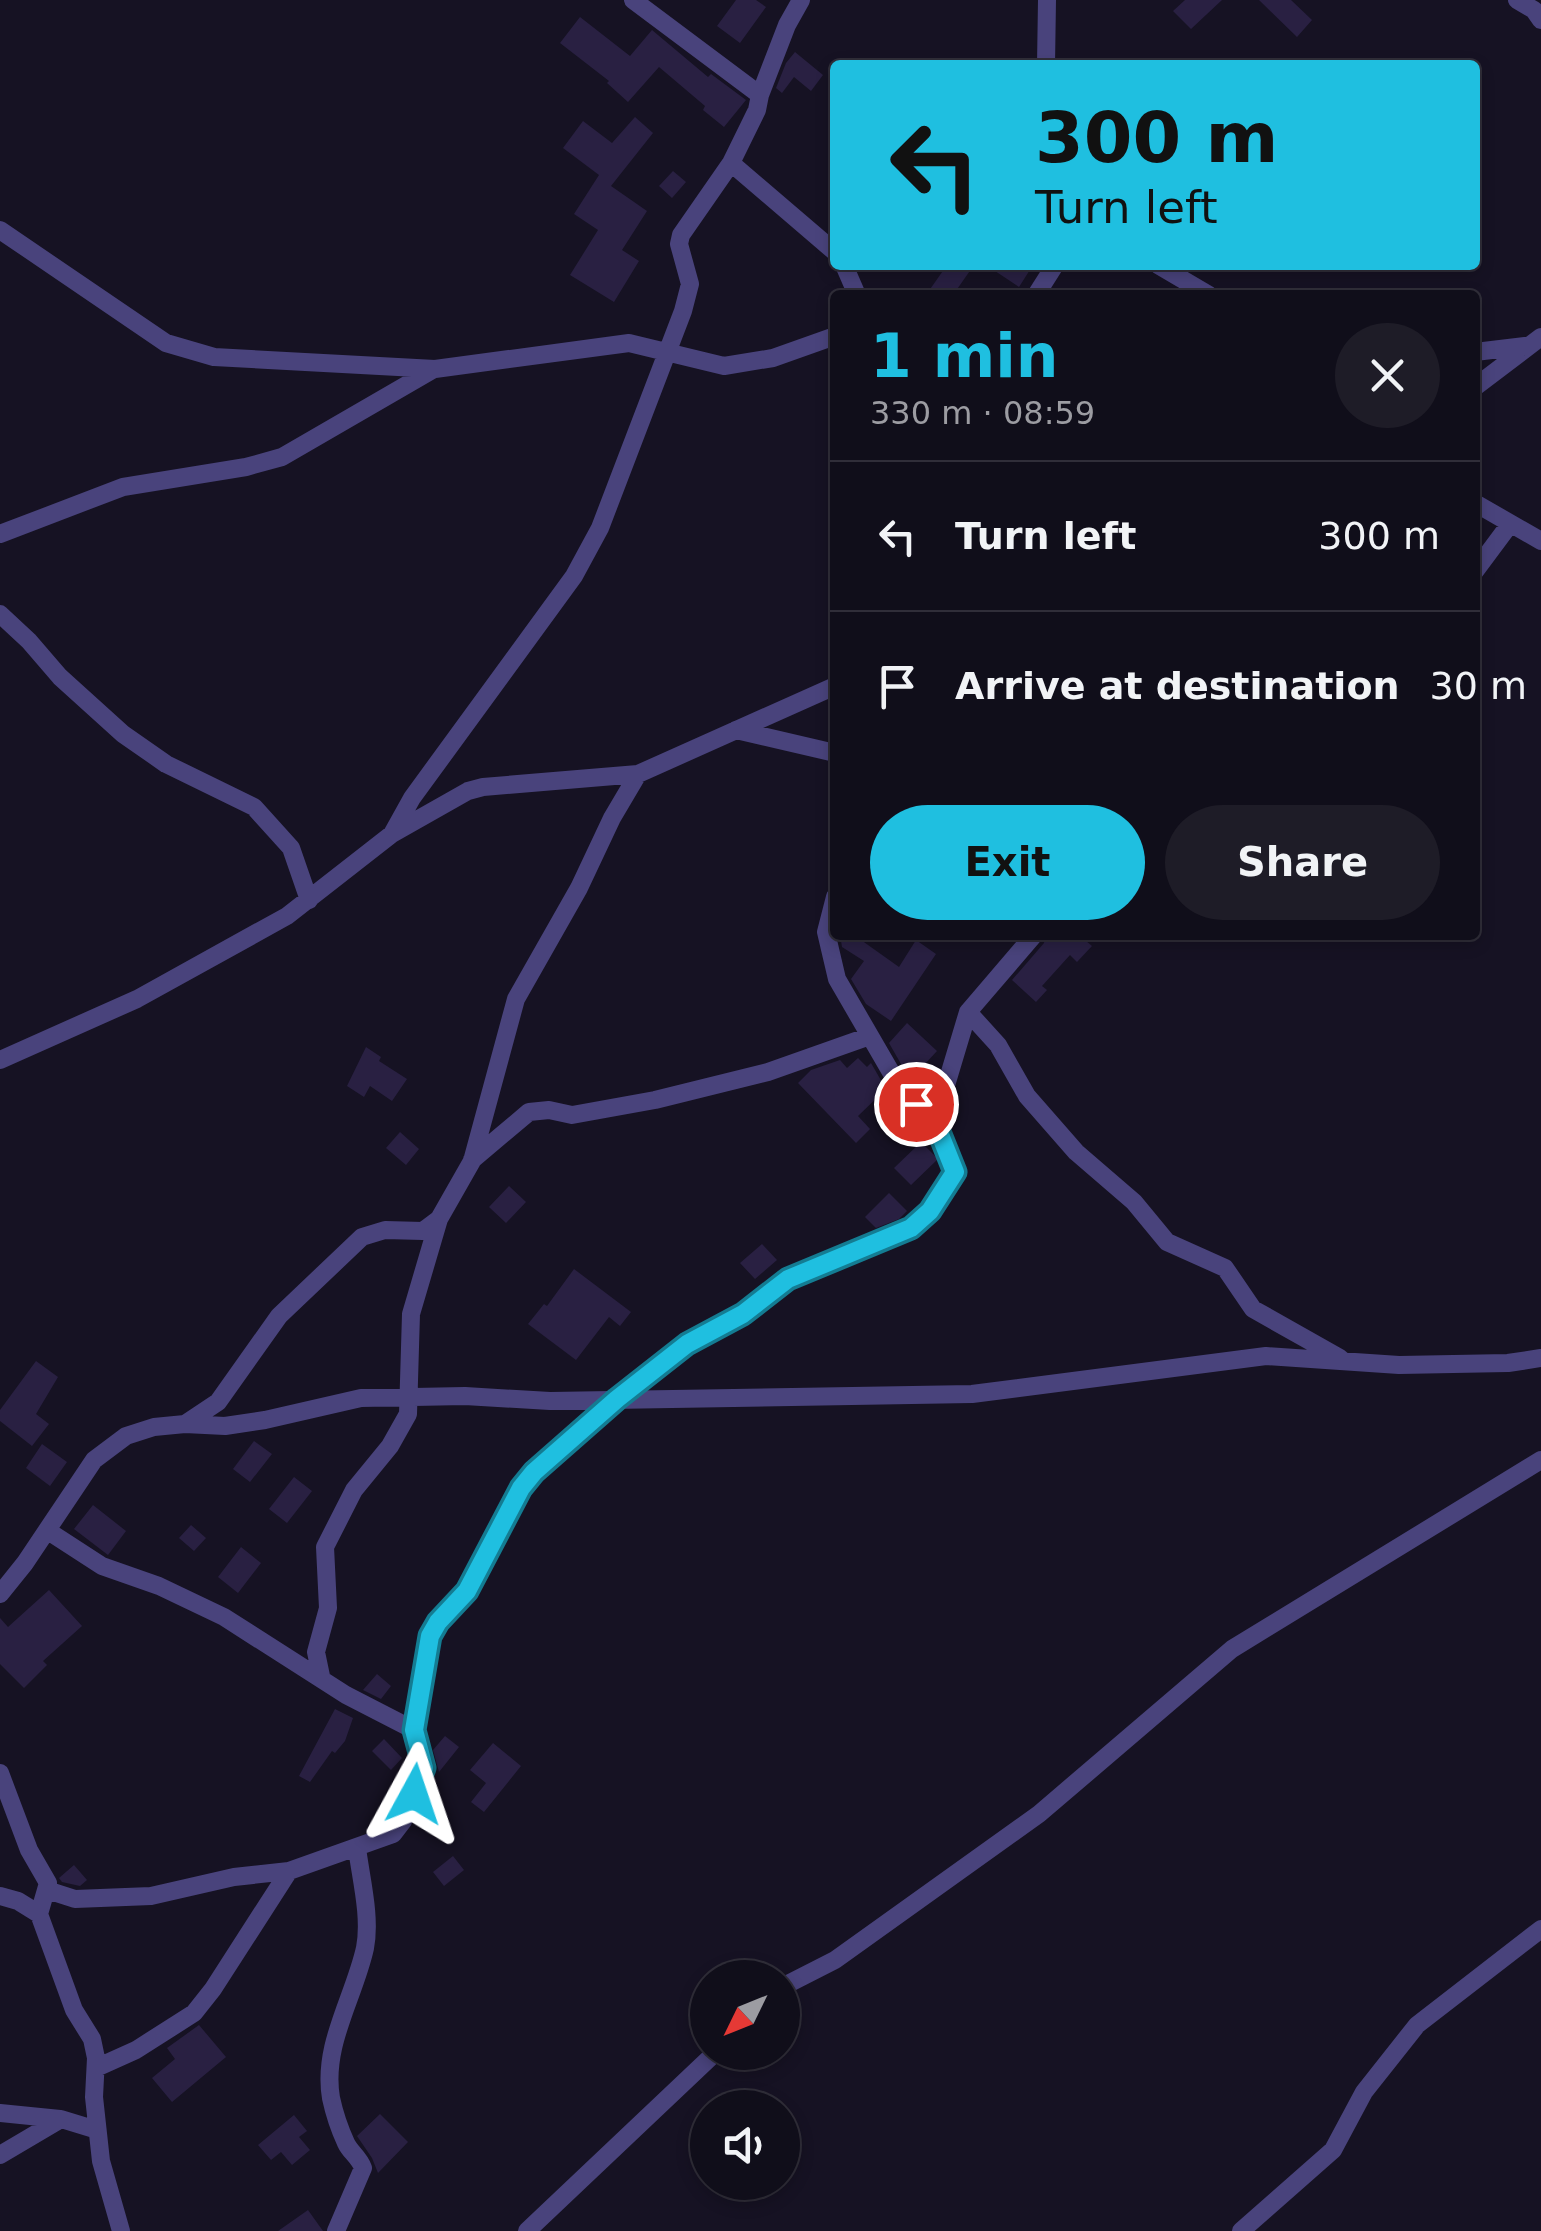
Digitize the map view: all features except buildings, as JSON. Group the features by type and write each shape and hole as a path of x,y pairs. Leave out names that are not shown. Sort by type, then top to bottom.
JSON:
{"street":[{"path":"632,0 748,89 760,94"},
{"path":"787,26 788,0"},
{"path":"392,834 412,798 574,576 606,516 669,351 690,284 678,244 681,235 732,163 801,0"},
{"path":"1046,60 1048,0"},
{"path":"1517,0 1534,10 1541,20"},
{"path":"732,163 830,248"},
{"path":"0,230 166,343 214,357 435,369 628,343 724,366 744,364 830,338"},
{"path":"1166,270 1200,290"},
{"path":"1480,351 1536,341"},
{"path":"1480,384 1536,341"},
{"path":"0,534 123,487 246,467 282,457 435,369"},
{"path":"1480,505 1541,541"},
{"path":"1480,564 1510,524"},
{"path":"0,614 30,641 60,677 136,743 166,764 254,806 291,848 309,900"},
{"path":"0,1060 137,999 309,900 392,834 468,791 638,774 830,688"},
{"path":"736,730 830,752"},
{"path":"321,1676 316,1652 329,1602 325,1547 354,1490 402,1429 408,1414 411,1314 439,1220 472,1161 516,999 638,774"},
{"path":"48,1890 75,1899 151,1896 289,1871 393,1834 403,1821 424,1768 414,1730 426,1676 426,1650 438,1622 467,1591 521,1488 534,1472 687,1344 743,1314 788,1279 897,1235 923,1219 955,1172 935,1122 898,1086 836,979 826,944 830,911"},
{"path":"935,1122 968,1012 1030,940"},
{"path":"968,1012 998,1044 1027,1096 1076,1152 1134,1202 1167,1242 1226,1268 1253,1309 1346,1362"},
{"path":"472,1161 529,1112 549,1110 572,1115 655,1100 768,1072 867,1036"},
{"path":"210,1426 218,1402 279,1316 362,1236 385,1230 415,1232 439,1220"},
{"path":"0,1594 48,1531 77,1483 107,1448 126,1436 154,1427 265,1420 361,1398 972,1394 1266,1356 1418,1364 1541,1358"},
{"path":"185,1424 218,1402"},
{"path":"800,1978 836,1960 1039,1814 1232,1650 1541,1460"},
{"path":"48,1531 102,1566 159,1586 224,1616 346,1694 414,1730"},
{"path":"288,1655 320,1632"},
{"path":"0,1773 29,1850 48,1883 39,1914"},
{"path":"336,2231 362,2168 360,2159 346,2145 331,2097 330,2072 336,2030 366,1945 357,1848"},
{"path":"96,2068 136,2050 194,2013 289,1871"},
{"path":"0,1896 18,1901 39,1914 74,2010 92,2039 101,2161 121,2231"},
{"path":"1241,2231 1333,2150 1364,2092 1417,2025 1541,1929"},
{"path":"526,2231 697,2070"},
{"path":"0,2113 61,2119 97,2130"},
{"path":"0,2155 61,2119"}],"route":[{"path":"414,1794 424,1768 414,1730 430,1636 475,1578 521,1488 617,1399 687,1344 743,1314 788,1279 897,1235 923,1219 955,1172 935,1122 916,1104"}]}
